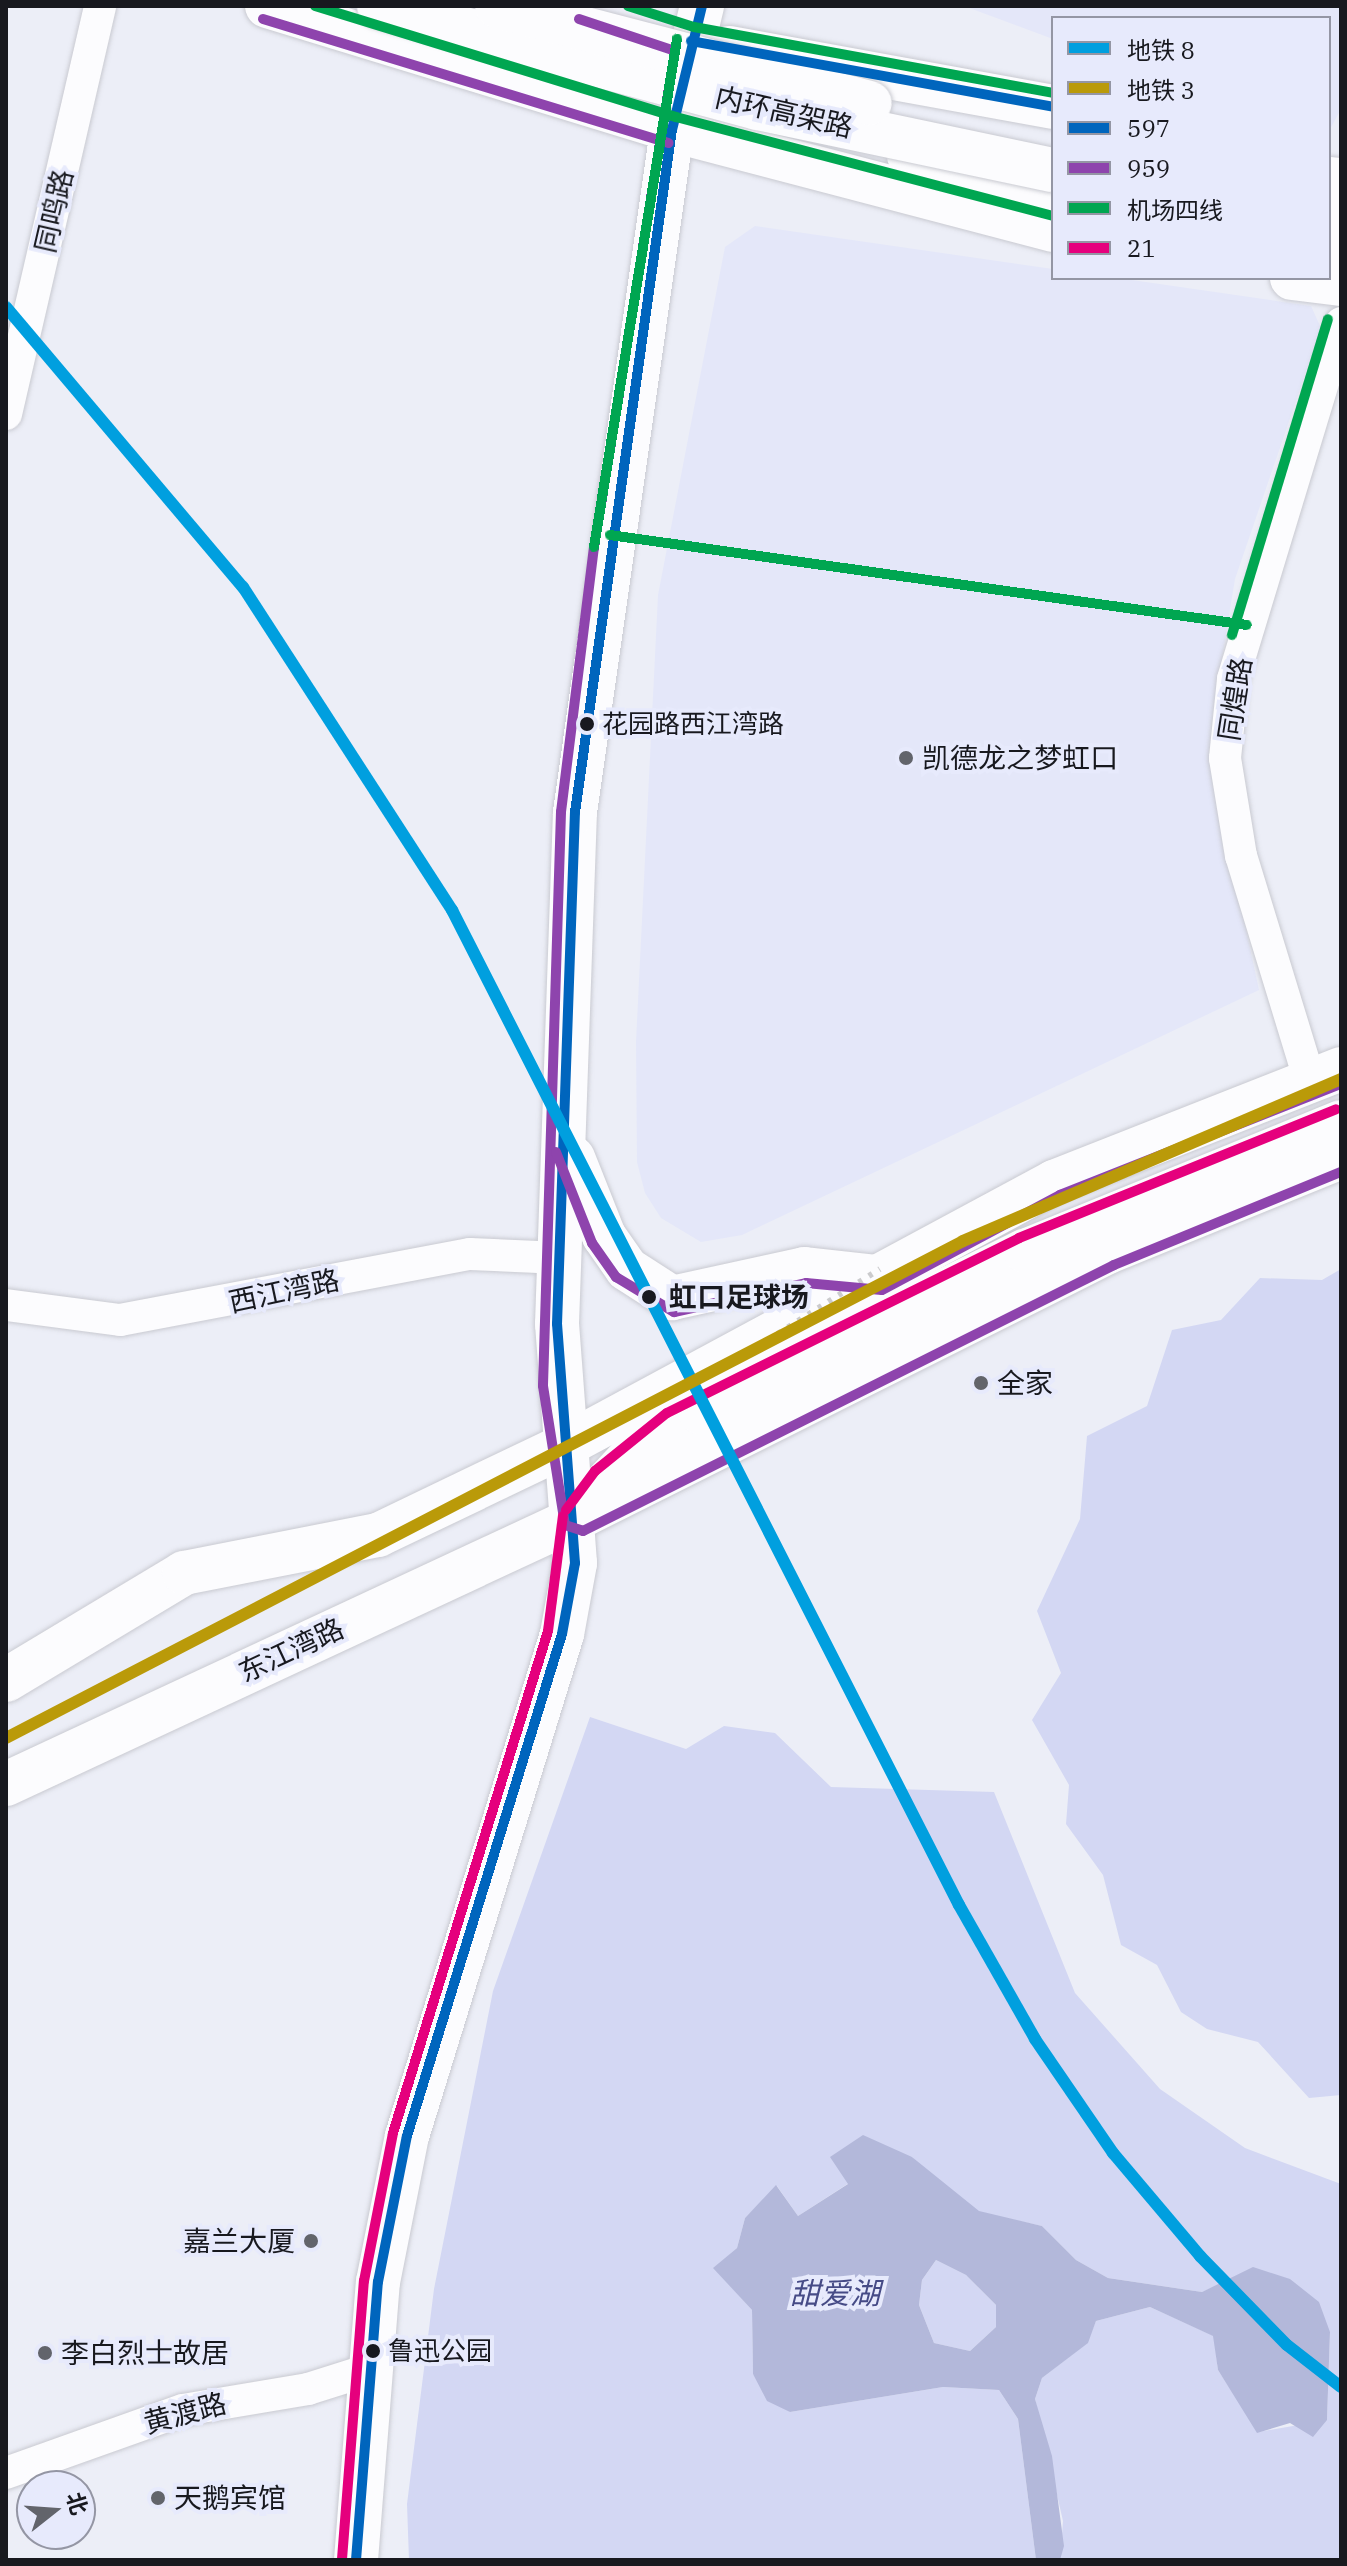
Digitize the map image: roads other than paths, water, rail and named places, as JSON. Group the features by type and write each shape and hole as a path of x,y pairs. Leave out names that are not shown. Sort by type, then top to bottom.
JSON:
{"main road":[{"path":"267,6 672,130 1051,229"},
{"name":"内环高架路","path":"379,6 758,108 1051,170"},
{"name":"内环高架路","path":"497,6 911,114 1051,140"},
{"path":"583,6 696,24 1051,107"},
{"path":"350,2556 368,2370 407,2136 562,1634 577,1518 557,1386 584,725 672,130 696,24"},
{"path":"758,108 1051,199"},
{"path":"1308,280 1341,284"},
{"path":"6,1680 184,1573 363,1541 564,1446 1054,1182 1325,1073"},
{"name":"东江湾路","path":"577,1518 637,1450 700,1412 1025,1251 1341,1122"},
{"path":"568,1144 604,1236 644,1286 672,1298 805,1269 878,1277"},
{"name":"东江湾路","path":"6,1784 577,1518 1094,1259 1341,1157"}],"street":[{"name":"同鸣路","path":"6,414 15,344 100,6"},
{"name":"同煌路","path":"1325,1073 1276,980 1229,806 1225,758 1245,639 1341,323"},
{"name":"西江湾路","path":"6,1305 120,1320 470,1254 561,1258"},
{"name":"黄渡路","path":"6,2473 183,2410 308,2389 368,2370"}],"water":[{"name":"甜爱湖","path":"863,2135 912,2157 979,2211 1042,2226 1076,2260 1108,2278 1202,2292 1253,2267 1290,2279 1319,2302 1330,2332 1327,2420 1313,2437 1290,2423 1257,2433 1218,2370 1213,2336 1150,2307 1096,2321 1088,2343 1042,2378 1035,2399 1052,2456 1064,2546 1060,2560 1036,2560 1018,2419 999,2390 943,2387 790,2412 767,2401 753,2374 752,2310 713,2268 737,2248 745,2218 776,2185 798,2216 848,2184 830,2157","holes":["936,2260 966,2275 996,2305 996,2327 970,2351 934,2343 919,2305 922,2280"]}],"railway":[{"path":"727,1366 880,1269"}],"metro line":[{"name":"8","path":"6,307 243,587 452,910 959,1905 1035,2039 1113,2153 1200,2256 1287,2345 1341,2387"},
{"name":"3","path":"6,1738 963,1241 1341,1079"}],"place":[{"name":"花园路西江湾路","path":"587,724"},
{"name":"凯德龙之梦虹口","path":"906,758"},
{"name":"虹口足球场","path":"649,1297"},
{"name":"全家","path":"981,1383"},
{"name":"嘉兰大厦","path":"311,2241"},
{"name":"鲁迅公园","path":"373,2351"},
{"name":"李白烈士故居","path":"45,2353"},
{"name":"天鹅宾馆","path":"158,2498"}]}
